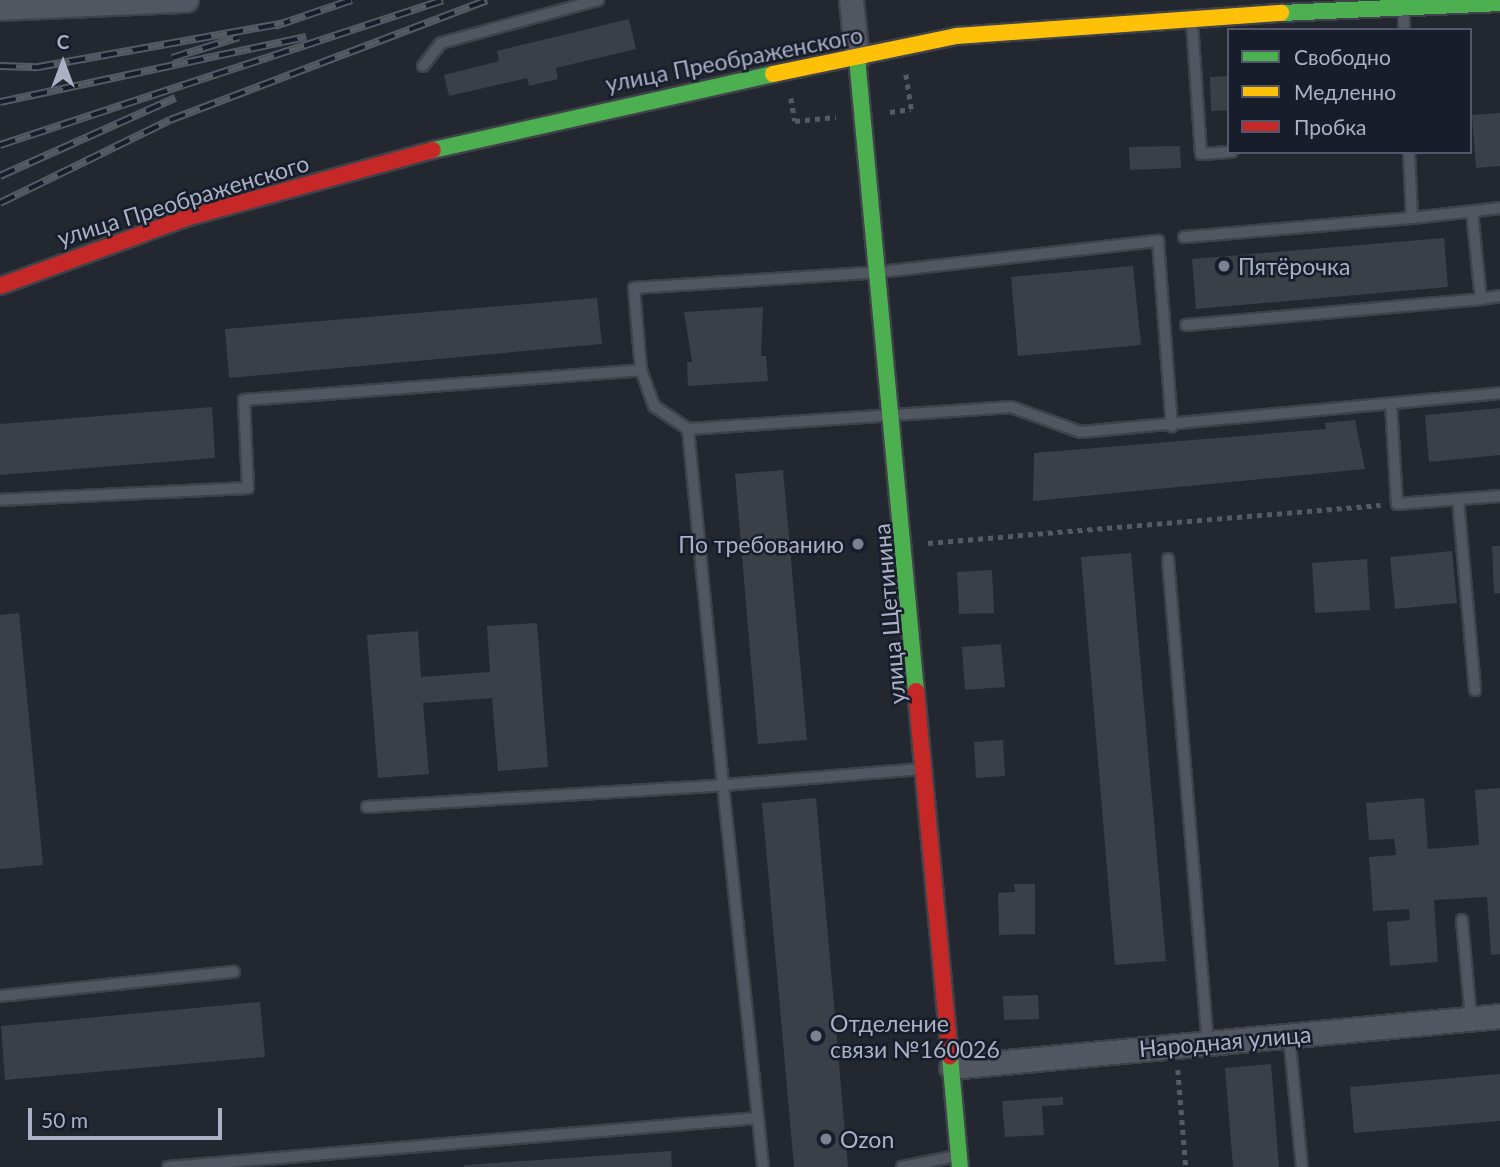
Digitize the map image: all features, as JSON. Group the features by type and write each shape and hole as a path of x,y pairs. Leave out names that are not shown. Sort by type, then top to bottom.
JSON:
{"street":[{"path":"0,8 186,0"},
{"path":"851,0 858,58"},
{"name":"улица Преображенского","path":"0,286 186,218 527,124 957,36 1371,3 1500,3"},
{"name":"улица Щетинина","path":"858,58 907,545 959,1162"},
{"name":"Народная улица","path":"951,1067 1500,1016"}],"lane":[{"path":"423,66 441,43 598,0"},
{"path":"1404,5 1404,28"},
{"path":"1192,19 1200,154 1227,152"},
{"path":"1409,154 1412,218"},
{"path":"1184,237 1500,208"},
{"path":"1472,211 1481,299"},
{"path":"1172,426 1158,242 880,272 634,288 641,370 654,406 688,429 1010,407 1081,432 1172,426 1500,394"},
{"path":"1186,325 1500,296"},
{"path":"0,500 248,488 244,400 641,370"},
{"path":"1391,404 1397,504 1500,496"},
{"path":"688,429 764,1167"},
{"path":"1458,499 1475,690"},
{"path":"1168,559 1208,1042"},
{"path":"367,807 723,785 925,769"},
{"path":"1462,920 1471,1019"},
{"path":"0,996 234,972"},
{"path":"1289,1035 1302,1167"},
{"path":"168,1167 758,1118"},
{"path":"324,1154 326,1167"},
{"path":"902,1167 959,1162"}],"path":[{"path":"907,545 1397,504"},
{"path":"1175,1045 1185,1167"}],"building":[{"path":"629,19 636,49 556,68 558,79 529,86 527,78 449,96 444,75 499,61 497,51"},
{"path":"1227,76 1227,110 1211,111 1210,77"},
{"path":"1500,113 1500,166 1476,168 1472,115"},
{"path":"1180,146 1181,168 1130,170 1129,147"},
{"path":"1444,238 1448,287 1196,309 1192,259"},
{"path":"1133,266 1141,345 1018,356 1011,277"},
{"path":"597,298 602,344 229,378 225,329"},
{"path":"763,307 761,356 766,356 768,381 688,386 687,362 692,362 684,312"},
{"path":"212,407 215,458 0,475 0,424"},
{"path":"1500,408 1500,455 1429,462 1425,415"},
{"path":"1355,420 1365,469 1033,501 1034,453 1326,429 1325,423"},
{"path":"783,470 807,740 758,744 735,474"},
{"path":"1492,546 1500,546 1500,593 1494,594"},
{"path":"1452,551 1457,603 1395,609 1390,557"},
{"path":"1131,553 1166,961 1115,965 1081,557"},
{"path":"1367,559 1370,610 1315,613 1312,563"},
{"path":"992,570 994,613 959,614 957,572"},
{"path":"19,613 43,865 0,869 0,615"},
{"path":"537,623 548,767 498,771 492,698 423,703 429,774 378,778 367,635 418,631 421,677 490,672 487,626"},
{"path":"1001,644 1005,687 965,690 962,647"},
{"path":"1003,740 1005,776 976,778 974,742"},
{"path":"1500,788 1500,954 1491,955 1487,897 1434,900 1438,962 1390,966 1387,922 1410,920 1409,909 1373,911 1369,857 1396,855 1394,839 1369,840 1366,803 1424,798 1428,849 1479,845 1475,790"},
{"path":"816,798 848,1167 794,1167 762,803"},
{"path":"1014,884 1035,884 1035,934 999,935 998,893 1015,892"},
{"path":"1038,995 1039,1019 1004,1020 1003,996"},
{"path":"260,1002 265,1057 5,1080 1,1026"},
{"path":"1271,1064 1279,1167 1233,1167 1225,1068"},
{"path":"1500,1074 1500,1121 1354,1133 1350,1087"},
{"path":"1063,1097 1063,1105 1042,1106 1044,1135 1005,1137 1002,1101"},
{"path":"671,1151 672,1167 464,1167 464,1165"}],"railway":[{"path":"275,26 352,0"},
{"path":"0,145 443,0"},
{"path":"0,203 170,120 487,0"},
{"path":"0,66 38,67 284,23"},
{"path":"172,58 239,37"},
{"path":"0,102 306,37"},
{"path":"0,176 175,98"}],"traffic: fast":[{"path":"1281,13 1500,3"},
{"path":"857,58 916,691"},
{"path":"433,150 773,74"},
{"path":"950,1056 960,1167"}],"traffic: slow":[{"path":"773,74 957,36 1281,13"}],"traffic: jam":[{"path":"0,286 186,218 433,150"},
{"path":"916,691 950,1056"}],"place":[{"name":"Пятёрочка","path":"1224,266"},
{"name":"По требованию","path":"858,544"},
{"name":"Отделение связи №160026","path":"816,1036"},
{"name":"Ozon","path":"826,1139"}]}
